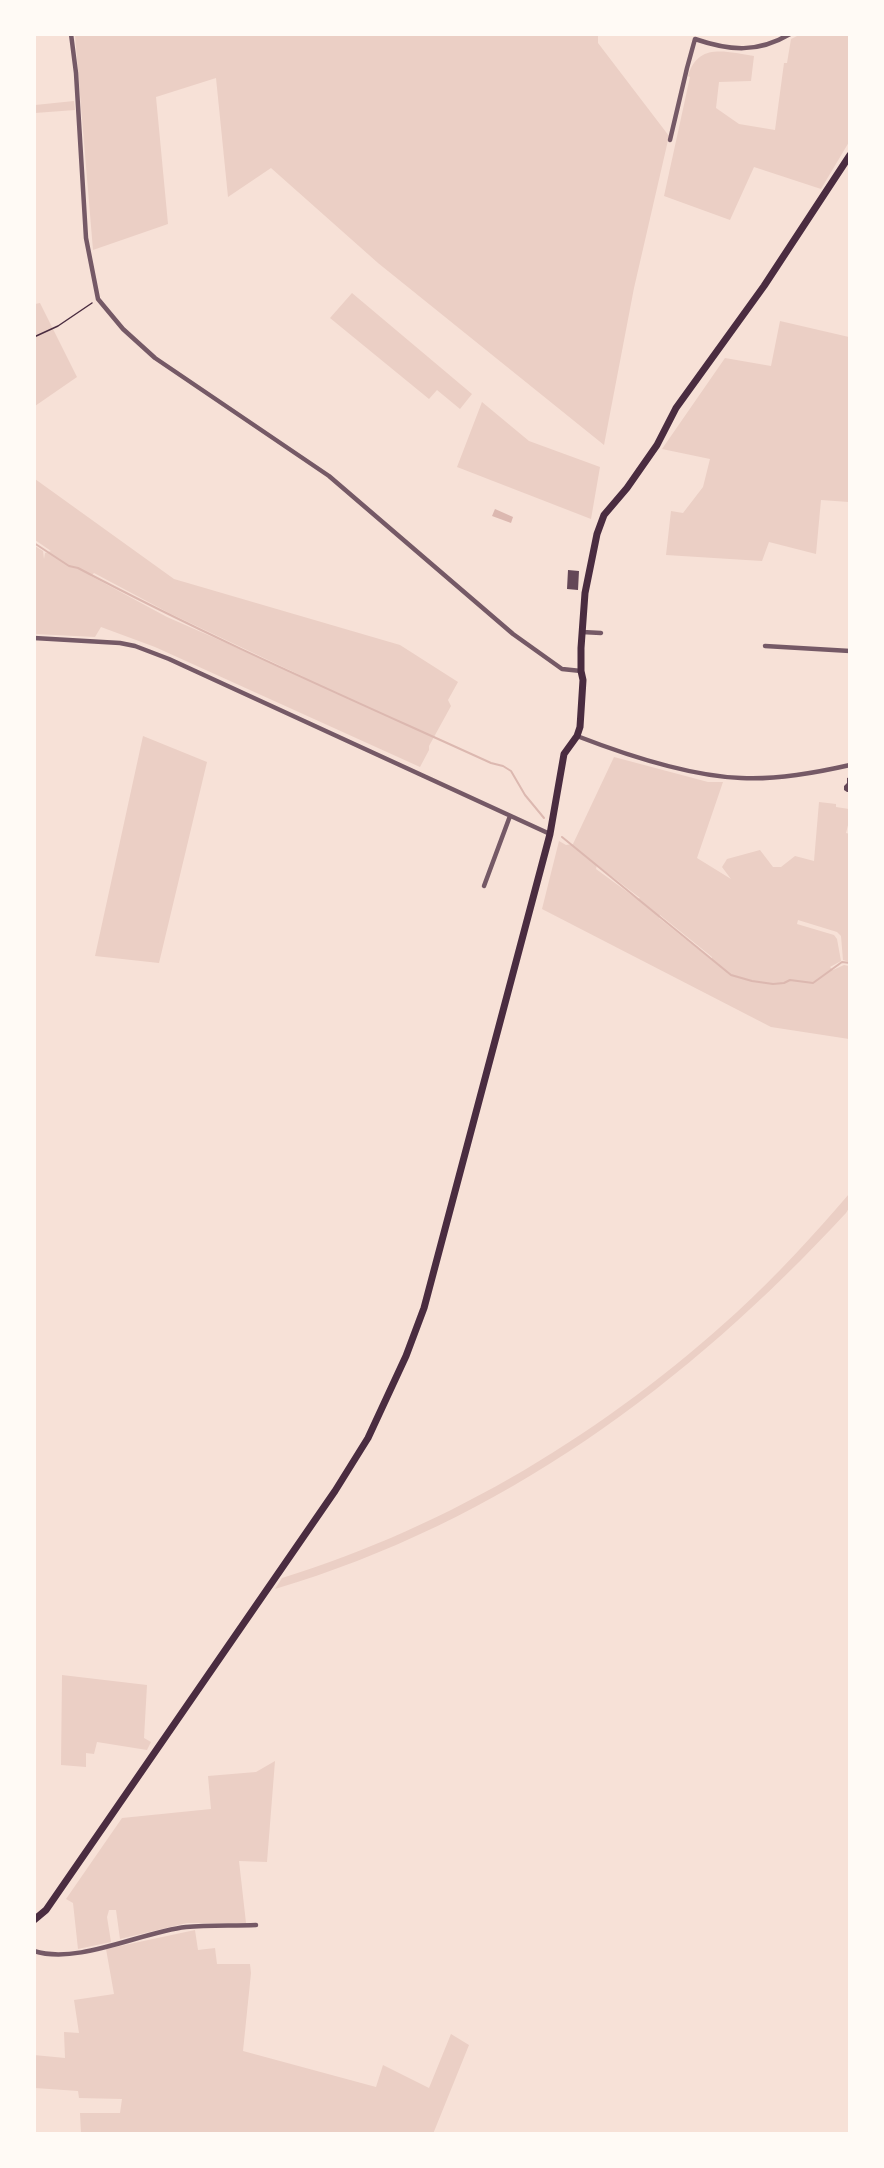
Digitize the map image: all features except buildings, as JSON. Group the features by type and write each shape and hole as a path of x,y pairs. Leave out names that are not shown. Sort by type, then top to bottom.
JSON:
{"main road":[{"path":"34,1920 46,1910 335,1491 368,1438 392,1387 424,1308 550,834 564,754 577,736 580,727 585,593 591,557 604,515 627,488 657,445 676,408 764,286 849,154"}],"street":[{"path":"71,34 76,73 86,238 98,299 123,329 155,358 329,476 513,634 562,669 581,671"},
{"path":"670,140 694,37 713,45 749,50 775,43 790,34"},
{"path":"582,632 600,633"},
{"path":"34,638 120,643 169,658 550,834"},
{"path":"765,646 849,651"},
{"path":"577,736 602,746 713,776 814,773 849,765"},
{"path":"484,886 510,816"},
{"path":"34,1951 43,1954 75,1953 186,1927 256,1925"}],"path":[{"path":"34,337 58,326 98,299"}],"shaded area":[{"path":"75,35 598,35 598,43 669,136 634,288 604,445 378,263 271,168 228,197 216,78 156,97 168,224 93,250"},
{"path":"799,35 849,35 849,142 821,189 754,167 730,220 664,196 690,77 688,76 693,65 699,58 714,52 754,56 751,81 719,82 716,108 739,124 775,130 784,63 787,63 791,39"},
{"path":"74,101 75,110 35,113 35,105"},
{"path":"352,293 472,394 460,409 437,390 429,399 330,318"},
{"path":"40,303 77,377 35,406 35,304"},
{"path":"780,321 849,337 849,502 821,500 816,554 769,542 762,561 666,555 671,511 683,513 703,487 710,459 662,449 725,358 771,366"},
{"path":"482,402 529,441 600,467 591,519 457,467"},
{"path":"35,479 174,579 400,645 458,682 448,700 451,706 420,767 155,647 101,627 95,637 35,634 35,546 43,551 44,559 45,553 51,551 35,540","holes":["94,573 169,613 306,678 167,617 91,576"]},
{"path":"495,509 513,517 511,523 492,516"},
{"path":"143,736 207,762 159,963 95,956"},
{"path":"614,757 708,782 723,782 697,858 731,879 722,867 727,859 760,850 773,867 781,867 795,856 814,861 819,802 836,804 836,807 849,809 846,833 850,834 849,962 843,960 841,936 837,932 798,920 797,924 834,935 837,939 841,961 830,967 833,970 844,965 849,966 849,1039 771,1027 542,909 559,841 566,845 573,844","holes":["597,865 640,898 637,899 596,869","660,915 712,957 712,960 659,918"]},
{"path":"849,1194 849,1208 846,1213 785,1276 721,1335 655,1390 586,1440 513,1486 437,1526 358,1561 275,1589 282,1578 345,1557 466,1502 580,1435 635,1396 737,1312 795,1254"},
{"path":"62,1675 147,1685 144,1738 151,1742 147,1750 97,1742 94,1754 86,1753 86,1767 61,1765"},
{"path":"275,1761 267,1862 239,1861 246,1923 187,1923 120,1939 116,1910 109,1910 107,1917 111,1942 78,1949 73,1903 66,1899 122,1818 211,1809 208,1776 256,1772"},
{"path":"195,1930 198,1950 215,1948 217,1964 250,1964 243,2051 376,2087 383,2065 429,2088 451,2034 469,2045 433,2134 81,2133 80,2113 120,2113 122,2099 79,2098 78,2091 35,2088 34,2055 65,2058 64,2032 79,2033 74,2000 114,1994 106,1949"}],"waterway":[{"path":"34,543 69,566 78,568 231,644 491,763 503,766 511,771 525,795 544,818"},
{"path":"562,837 731,975 773,984 790,980 813,983 842,962 850,963"}]}
